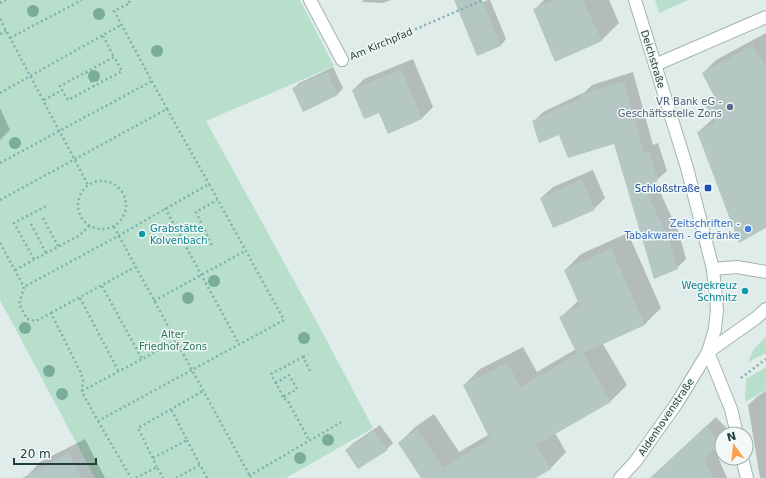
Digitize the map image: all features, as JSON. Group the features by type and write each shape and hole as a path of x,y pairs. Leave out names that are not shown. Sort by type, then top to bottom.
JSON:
{"street":[{"name":"Am Kirchpfad","path":"310,0 342,60"},
{"name":"Deichstraße","path":"635,0 687,168 713,269 716,310 714,328 708,352"},
{"path":"655,65 766,17"},
{"path":"713,269 737,267 766,272"},
{"path":"735,426 731,409 708,352 756,318 766,309"},
{"name":"Aldenhovenstraße","path":"620,478 635,462 677,403 708,352"},
{"path":"744,466 747,478"}],"path":[{"path":"0,3 6,0"},
{"path":"10,38 82,0"},
{"path":"98,421 284,320 114,11 130,3 128,0"},
{"name":"Am Kirchpfad","path":"342,60 483,0"},
{"path":"0,19 88,185"},
{"path":"0,93 121,25"},
{"path":"0,34 6,31"},
{"path":"103,36 122,71 68,100 60,86 114,57"},
{"path":"86,72 94,86"},
{"path":"0,163 152,81"},
{"path":"44,100 62,90"},
{"path":"0,200 167,109"},
{"path":"95,181 115,184 124,194 127,206 123,218 114,227 102,230 89,226 80,217 78,205 81,193 88,185 95,181"},
{"path":"24,286 118,236 209,184"},
{"path":"212,245 196,212 217,200"},
{"path":"34,259 14,223 48,205"},
{"path":"166,208 239,344"},
{"path":"43,218 58,246"},
{"path":"30,224 46,253"},
{"path":"15,270 80,234 89,226"},
{"path":"114,227 250,477 343,420"},
{"path":"0,243 24,286 19,304 27,319 36,321 135,267"},
{"path":"154,301 245,251"},
{"path":"102,286 142,359"},
{"path":"80,298 119,372"},
{"path":"51,313 82,373 82,392 131,478"},
{"path":"82,392 176,341"},
{"path":"308,355 271,374 309,440"},
{"path":"303,358 310,371"},
{"path":"724,390 766,359"},
{"path":"276,383 289,375 297,389 283,397"},
{"path":"163,478 138,428 203,391"},
{"path":"171,409 207,478"},
{"path":"153,458 187,440"},
{"path":"176,478 200,465"},
{"path":"136,478 158,467"}],"green space":[{"name":"Alter Friedhof Zons","path":"0,0 300,0 334,66 206,121 318,324 373,428 286,478 95,478 0,300"},
{"path":"655,0 688,0 659,13"},
{"path":"766,337 766,353 748,362 754,349"},
{"path":"766,367 766,390 745,402 746,379"}],"building":[{"path":"454,0 482,0 501,46 477,56"},
{"path":"554,0 583,0 602,41 555,62 533,9"},
{"path":"753,45 766,68 766,228 739,243 697,132 715,123 705,105 716,100 702,73"},
{"path":"401,69 422,119 388,134 379,113 364,119 352,90"},
{"path":"327,72 338,95 303,112 292,88"},
{"path":"624,81 644,153 649,152 658,181 645,187 670,243 678,269 654,279 614,144 568,158 559,135 539,143 532,121 583,97 582,94"},
{"path":"582,180 595,210 553,228 540,198"},
{"path":"611,248 645,325 583,353 611,402 536,445 551,469 536,478 421,478 398,443 417,429 443,468 490,439 463,385 507,363 521,387 577,354 559,317 580,306 564,270"},
{"path":"706,426 714,435 714,449 704,458 713,478 650,478"},
{"path":"374,430 388,450 358,469 345,450"},
{"path":"69,453 82,478 22,478"}],"place":[{"name":"VR Bank eG - Geschäftsstelle Zons","path":"730,107"},
{"name":"Schloßstraße","path":"708,188"},
{"name":"Zeitschriften - Tabakwaren - Getränke","path":"748,229"},
{"name":"Grabstätte Kolvenbach","path":"142,234"},
{"name":"Wegekreuz Schmitz","path":"745,291"}]}
